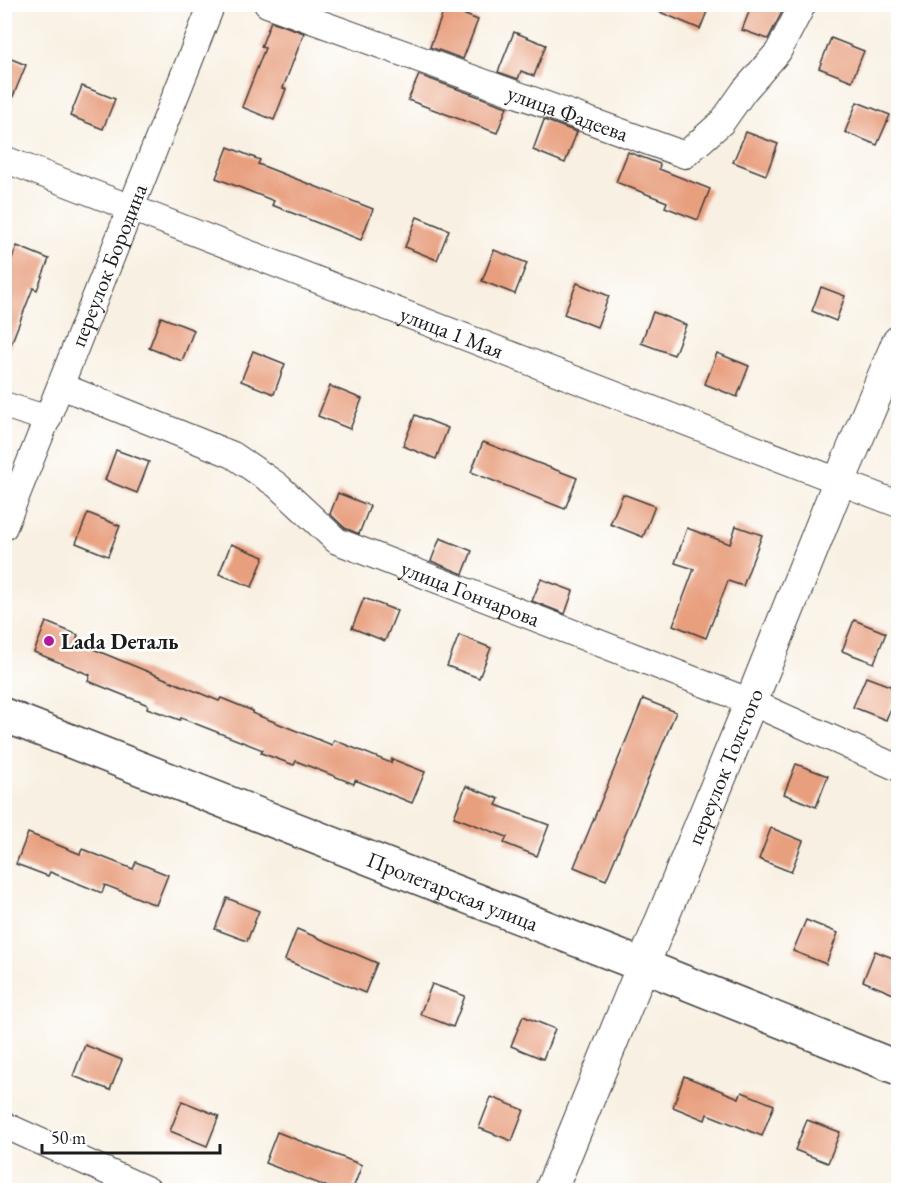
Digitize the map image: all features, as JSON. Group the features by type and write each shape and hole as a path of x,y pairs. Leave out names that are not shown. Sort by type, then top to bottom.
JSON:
{"main road":[{"name":"Пролетарская улица","path":"4,715 898,1068"}],"street":[{"name":"переулок Бородина","path":"4,527 212,4"},
{"name":"улица Фадеева","path":"267,4 685,155 722,122 744,91 778,52 803,4"},
{"name":"улица 1 Мая","path":"4,159 898,504"},
{"name":"переулок Толстого","path":"551,1191 898,342"},
{"name":"улица Гончарова","path":"61,386 233,455 277,485 337,541 751,702 898,768"},
{"path":"4,405 48,418"},
{"path":"4,1125 148,1191"}],"building":[{"path":"641,4 710,4 700,29"},
{"path":"752,4 768,4 783,10 768,39 742,30"},
{"path":"445,7 478,20 463,59 430,47"},
{"path":"271,21 304,33 283,88 286,89 274,120 242,107 265,48 261,47"},
{"path":"514,32 546,45 534,76 521,71 518,79 498,72"},
{"path":"831,38 864,51 852,81 819,68"},
{"path":"4,56 26,65 5,116 4,116"},
{"path":"419,75 507,107 497,133 408,100"},
{"path":"82,86 115,99 103,129 70,116"},
{"path":"857,102 890,115 877,145 845,132"},
{"path":"544,120 577,132 565,163 533,150"},
{"path":"746,132 778,144 766,175 733,162"},
{"path":"228,147 260,160 258,164 373,209 361,240 272,205 274,201 216,178"},
{"path":"628,152 660,164 659,169 710,189 698,220 665,207 667,202 616,182"},
{"path":"417,217 449,230 437,260 405,247"},
{"path":"17,246 49,259 37,290 33,288 6,357 4,277"},
{"path":"494,250 527,263 515,294 482,281"},
{"path":"577,283 609,296 597,327 564,314"},
{"path":"821,287 845,296 836,321 812,311"},
{"path":"653,312 686,325 674,355 641,343"},
{"path":"161,317 194,330 182,361 149,348"},
{"path":"253,351 285,364 274,394 241,381"},
{"path":"717,353 749,366 737,397 705,384"},
{"path":"330,386 362,399 350,429 318,416"},
{"path":"415,415 448,428 436,459 403,446"},
{"path":"483,442 577,478 565,509 471,472"},
{"path":"116,450 149,462 137,493 105,480"},
{"path":"338,493 370,506 359,534 345,528 330,514"},
{"path":"623,494 655,506 643,537 610,524"},
{"path":"88,513 120,526 108,556 76,543"},
{"path":"736,526 762,535 743,586 728,581 706,638 673,625 694,569 675,563 687,528 730,544"},
{"path":"440,538 472,551 463,574 431,561"},
{"path":"231,544 264,557 252,587 219,574"},
{"path":"541,579 573,591 565,614 532,601"},
{"path":"364,598 397,611 385,641 352,628"},
{"path":"854,620 886,633 874,663 842,651"},
{"path":"46,622 78,635 76,642 219,701 221,698 332,745 334,740 391,763 392,759 425,772 412,803 355,780 354,784 296,761 294,765 261,753 263,750 181,718 180,720 147,708 148,705 88,681 90,675 34,652"},
{"path":"459,635 491,648 479,678 447,666"},
{"path":"866,677 898,689 886,720 853,707"},
{"path":"643,699 676,712 606,880 574,867"},
{"path":"796,764 828,776 816,807 784,794"},
{"path":"466,786 499,799 496,805 549,825 537,856 504,843 507,837 454,817"},
{"path":"771,828 803,841 791,872 759,859"},
{"path":"28,833 80,854 82,849 133,869 136,862 168,875 156,905 105,885 102,893 50,872 48,876 16,864"},
{"path":"227,898 259,911 247,941 215,929"},
{"path":"806,920 838,933 826,964 793,951"},
{"path":"297,929 377,963 365,993 285,960"},
{"path":"875,951 898,960 898,996 863,981"},
{"path":"432,984 465,996 453,1027 420,1014"},
{"path":"523,1016 555,1029 543,1059 511,1046"},
{"path":"85,1045 122,1060 110,1090 73,1076"},
{"path":"684,1076 739,1098 742,1092 774,1105 762,1136 707,1114 705,1120 673,1107"},
{"path":"491,1097 524,1110 512,1141 479,1128"},
{"path":"182,1101 219,1116 207,1146 170,1131"},
{"path":"807,1120 840,1132 828,1163 795,1150"},
{"path":"277,1132 362,1165 352,1191 338,1191 265,1163"}],"place":[{"name":"Lada Dеталь","path":"49,641"}]}
